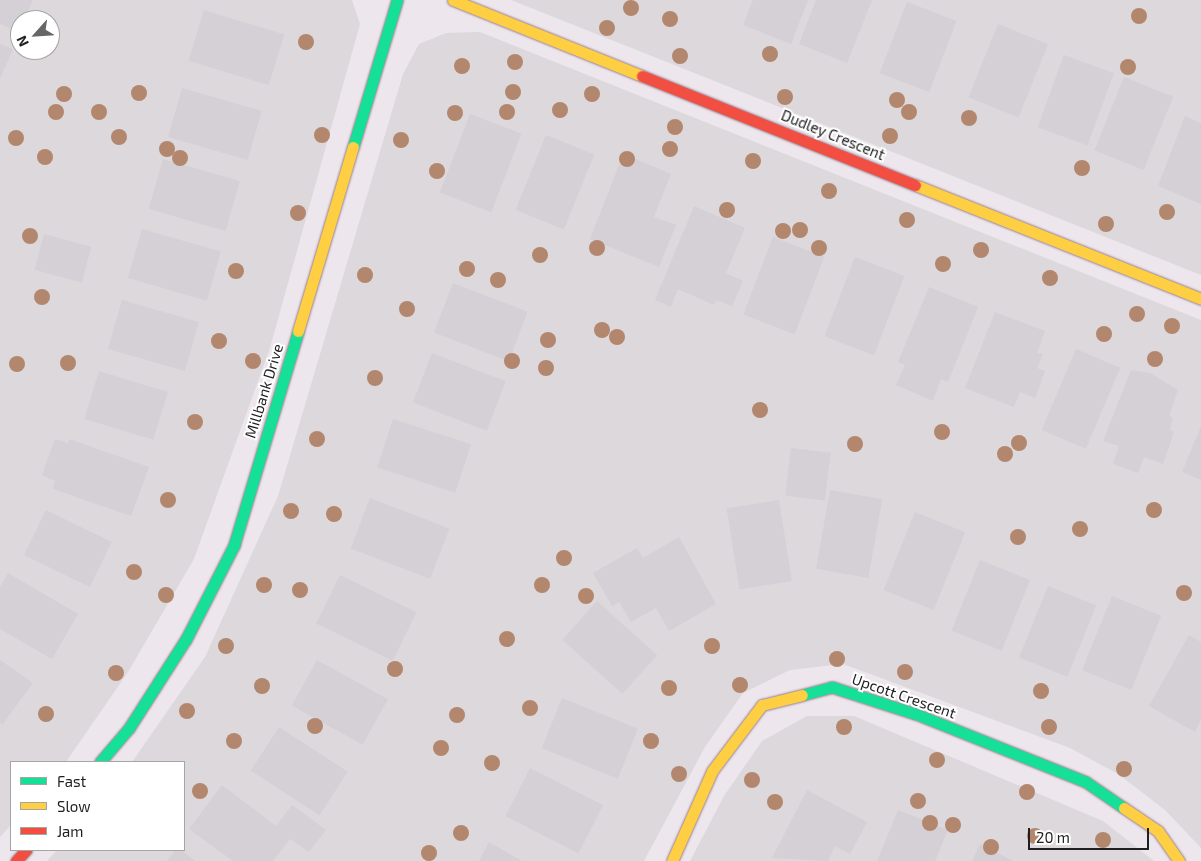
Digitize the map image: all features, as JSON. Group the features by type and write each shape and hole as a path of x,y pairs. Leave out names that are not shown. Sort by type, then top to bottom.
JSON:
{"street":[{"name":"Millbank Drive","path":"101,761 129,728 186,639 234,545 397,0"},
{"name":"Dudley Crescent","path":"453,0 1201,299"},
{"name":"Upcott Crescent","path":"672,861 712,771 762,705 832,687 916,714 1086,782 1158,831 1179,861"},
{"path":"16,861 25,851"}],"shaded area":[{"path":"0,0 352,0 360,24 270,348 194,559 128,672 67,761 10,761 10,826 0,837"},
{"path":"511,0 1201,0 1201,275"},
{"path":"480,32 1201,320 1201,848 1165,810 1118,774 1070,748 843,664 790,670 743,693 705,747 644,861 47,861 56,851 185,851 185,761 133,761 205,657 278,496 403,74 419,44 446,33"},
{"path":"807,716 854,716 1103,821 1154,861 690,861 724,796 762,741"}],"building":[{"path":"0,0 33,0 28,10 10,10 10,28 0,24"},
{"path":"753,0 808,0 791,44 743,25"},
{"path":"816,0 872,0 847,63 799,44"},
{"path":"907,2 956,21 929,92 880,73"},
{"path":"204,10 284,35 269,85 189,61"},
{"path":"998,24 1048,44 1018,117 968,97"},
{"path":"0,44 10,48 10,56 0,79"},
{"path":"1064,55 1114,73 1087,145 1038,127"},
{"path":"1124,77 1173,97 1144,170 1094,150"},
{"path":"182,88 262,111 248,160 168,137"},
{"path":"470,114 521,134 491,212 440,192"},
{"path":"1185,116 1201,123 1201,204 1158,186"},
{"path":"546,135 594,154 564,230 516,210"},
{"path":"631,157 671,174 654,217 676,225 659,267 590,239 619,165 626,168"},
{"path":"163,159 240,181 226,231 149,209"},
{"path":"694,206 745,228 726,273 743,281 732,306 716,300 714,305 678,289 671,307 655,300"},
{"path":"142,229 221,252 207,301 128,278"},
{"path":"44,234 91,247 82,282 34,270"},
{"path":"773,237 824,257 795,334 743,314"},
{"path":"855,257 904,276 874,355 825,336"},
{"path":"453,283 528,312 509,361 434,332"},
{"path":"929,287 978,307 948,382 941,379 933,401 896,385 905,365 898,362"},
{"path":"122,300 199,322 185,371 108,349"},
{"path":"995,312 1045,331 1037,353 1043,354 1037,368 1045,371 1035,398 1020,392 1014,407 965,388"},
{"path":"1076,349 1120,368 1086,449 1042,430"},
{"path":"432,353 506,381 487,431 413,402"},
{"path":"1131,370 1150,373 1178,390 1169,416 1173,417 1170,430 1174,432 1163,464 1144,457 1138,473 1113,464 1119,446 1103,441"},
{"path":"99,371 168,392 153,440 84,419"},
{"path":"393,419 471,444 455,493 377,468"},
{"path":"1201,426 1201,480 1182,472"},
{"path":"55,439 68,443 69,439 149,467 131,516 53,489 55,481 42,475"},
{"path":"791,448 831,453 825,501 785,496"},
{"path":"830,490 882,499 868,578 816,569"},
{"path":"370,498 449,528 430,579 351,548"},
{"path":"779,500 792,581 739,589 727,508"},
{"path":"46,510 112,542 90,587 24,555"},
{"path":"915,512 965,532 934,610 884,590"},
{"path":"679,537 716,604 669,631 656,608 631,622 619,602 612,606 593,573 637,548 643,558"},
{"path":"980,560 1030,580 1002,651 952,630"},
{"path":"8,573 78,614 52,659 0,629 0,587"},
{"path":"340,575 416,612 393,661 316,624"},
{"path":"1048,586 1096,605 1067,677 1019,657"},
{"path":"1112,596 1161,616 1131,690 1082,670"},
{"path":"597,601 657,655 622,694 562,640"},
{"path":"1189,635 1201,642 1201,720 1195,732 1149,706"},
{"path":"0,660 33,683 2,725 0,723"},
{"path":"317,660 388,699 363,745 292,705"},
{"path":"562,698 638,729 618,779 542,748"},
{"path":"279,727 348,772 319,815 251,771"},
{"path":"530,768 603,805 579,853 505,816"},
{"path":"222,785 276,826 292,805 326,830 309,852 290,839 273,861 233,861 189,829"},
{"path":"807,790 867,822 850,854 835,846 828,861 772,858"},
{"path":"898,810 948,830 935,861 877,861"},
{"path":"489,842 522,861 479,861"},
{"path":"980,844 1013,861 972,861"},
{"path":"174,851 182,851 195,861 167,861"}],"traffic: fast":[{"path":"353,147 397,0"},
{"path":"101,761 129,728 186,639 234,545 298,331"},
{"path":"802,695 832,687 916,714 1086,782 1124,808"}],"traffic: slow":[{"path":"453,0 642,76"},
{"path":"298,331 353,147"},
{"path":"915,185 1201,299"},
{"path":"672,861 712,771 762,705 802,695"},
{"path":"1124,808 1158,831 1179,861"}],"traffic: jam":[{"path":"642,76 915,185"},
{"path":"16,861 25,851"}]}
